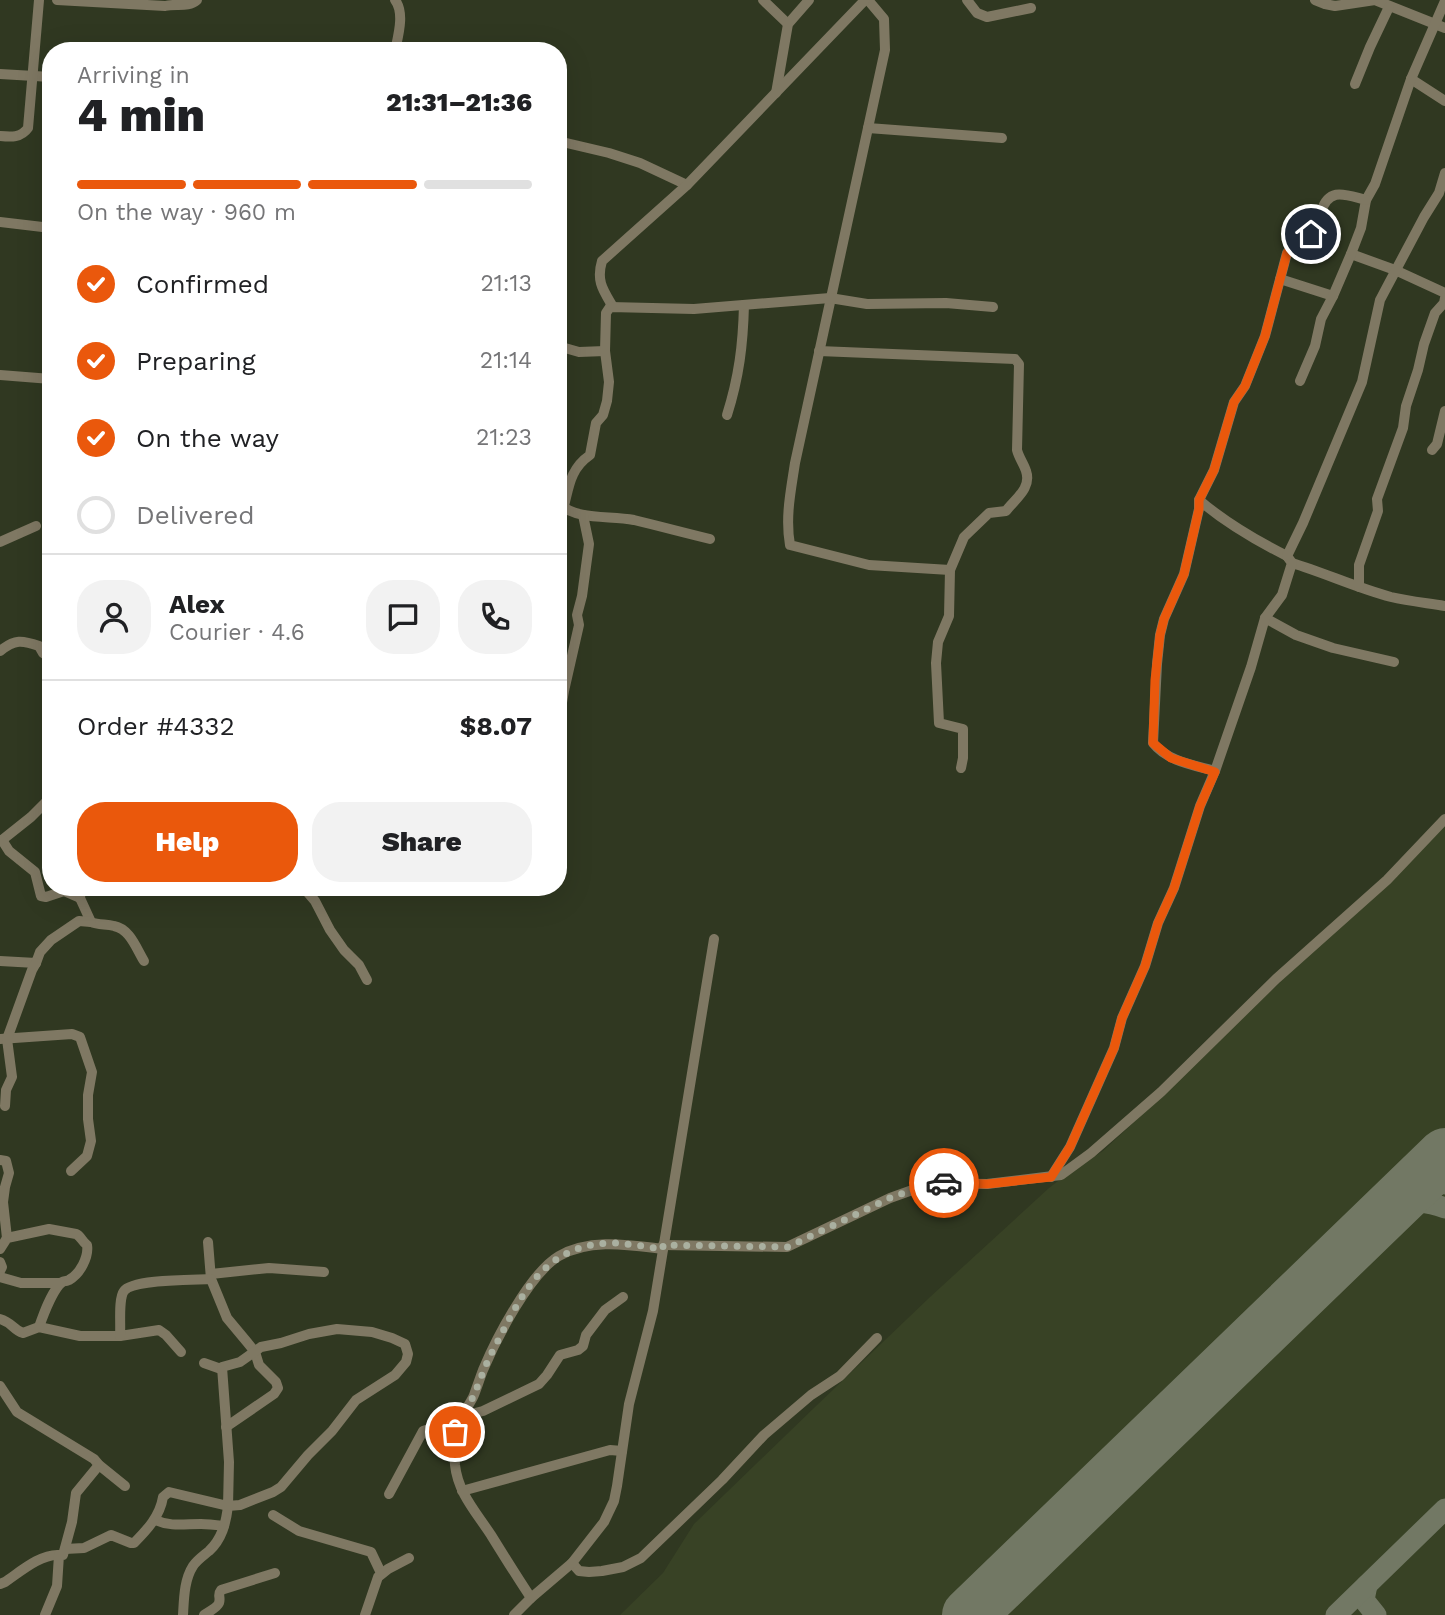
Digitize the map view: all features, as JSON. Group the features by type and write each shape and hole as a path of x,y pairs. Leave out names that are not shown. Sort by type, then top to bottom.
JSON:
{"street":[{"path":"0,136 24,134 28,128 39,0"},
{"path":"57,0 166,6 190,4 197,0"},
{"path":"395,0 400,12 396,42"},
{"path":"763,0 788,24"},
{"path":"776,94 788,24 809,0"},
{"path":"612,307 600,284 599,271 602,261 687,185 866,0 884,19 885,50 795,463 788,526 790,545 869,565 950,570"},
{"path":"967,0 977,13 987,17 1031,8"},
{"path":"1315,0 1335,6 1375,0 1440,25"},
{"path":"1300,381 1315,346 1321,319 1361,228 1366,200 1375,184 1411,79 1440,25 1445,1"},
{"path":"1355,84 1389,7"},
{"path":"0,74 42,77"},
{"path":"1411,79 1445,101"},
{"path":"868,128 1002,138"},
{"path":"567,143 640,163 687,185"},
{"path":"1051,1177 1070,1147 1114,1048 1122,1018 1145,966 1200,806 1215,772 1265,618 1282,595 1289,559 1362,382 1380,300 1439,192 1445,173"},
{"path":"1215,772 1171,758 1155,747 1152,738 1157,664 1164,619 1184,574 1199,500 1214,470 1234,402 1245,386 1265,336 1287,253 1314,231 1326,200 1338,194 1366,200"},
{"path":"0,222 42,227"},
{"path":"1350,254 1395,270 1445,296 1444,303 1435,313 1424,344 1405,406 1403,428 1377,499 1378,512 1359,565 1359,587"},
{"path":"1280,279 1333,296"},
{"path":"567,492 574,470 590,455 596,423 603,415 607,401 609,382 605,351 608,308 694,310 830,298 867,304 946,303 993,307"},
{"path":"727,415 741,356 744,305"},
{"path":"567,349 579,352 605,351"},
{"path":"819,351 1018,361 1017,450 1027,472 1027,483 1023,493 1018,495 1006,510 989,513 964,537 950,570 949,616 938,642 936,663 939,723 963,729 961,768"},
{"path":"0,375 42,378"},
{"path":"1432,450 1437,444 1445,411"},
{"path":"1199,500 1223,520 1289,559 1392,597 1445,606"},
{"path":"567,508 577,514 631,520 710,539"},
{"path":"567,678 579,625 577,615 589,544 583,515"},
{"path":"0,542 36,526"},
{"path":"1265,618 1296,635 1333,648 1394,662"},
{"path":"0,651 13,642 25,641 39,646 42,651"},
{"path":"42,806 1,840 9,851 35,872 42,895"},
{"path":"531,1598 482,1520 466,1500 455,1466 454,1445 457,1423 474,1396 484,1368 506,1325 527,1289 549,1264 572,1251 609,1243 663,1247 788,1247 890,1198 932,1183 987,1184 1061,1175 1079,1163 1161,1092 1276,979 1387,880 1445,819"},
{"path":"82,896 91,922"},
{"path":"311,896 330,930 359,965 367,980"},
{"path":"5,1106 6,1090 12,1077 3,1039 40,952 51,940 79,921 111,925 128,932 144,961"},
{"path":"514,1615 572,1563 604,1522 614,1501 629,1404 653,1311 715,939"},
{"path":"0,961 36,963"},
{"path":"3,1039 72,1034 80,1037 92,1072 88,1095 91,1141 87,1156 71,1171"},
{"path":"0,1160 6,1161 9,1173 3,1194 3,1224 7,1238"},
{"path":"0,1249 7,1238 49,1229 78,1235 87,1245 88,1251 80,1269 71,1279 61,1283 22,1283 0,1274 0,1262"},
{"path":"208,1242 211,1277 227,1318 255,1352 259,1365 278,1385 274,1394 226,1427"},
{"path":"120,1336 122,1296 125,1289 131,1286 269,1268 324,1272"},
{"path":"39,1327 49,1301 61,1283"},
{"path":"463,1416 483,1411 539,1384 560,1355 583,1346 586,1335 605,1310 623,1297"},
{"path":"0,1319 11,1323 23,1333 39,1327 75,1336 120,1336 159,1330 181,1352"},
{"path":"0,1584 52,1555 84,1548 111,1535 134,1543 155,1520 163,1497 169,1492 228,1506 240,1505 273,1492 281,1487 332,1431 356,1400 395,1375 406,1362 408,1354 405,1344 392,1338 372,1332 345,1329 322,1331 261,1347 240,1362 221,1369"},
{"path":"572,1563 579,1571 602,1572 623,1567 641,1558 722,1480 764,1435 811,1395 840,1377 877,1338"},
{"path":"204,1363 221,1369"},
{"path":"183,1615 188,1576 195,1563 222,1535 228,1506 229,1462 221,1369"},
{"path":"0,1386 17,1412 94,1459 125,1486"},
{"path":"389,1494 423,1431 429,1429 454,1445"},
{"path":"462,1491 610,1450 622,1451"},
{"path":"45,1615 57,1586 76,1493 99,1465"},
{"path":"273,1516 299,1531 371,1552 381,1573"},
{"path":"155,1520 171,1525 224,1526"},
{"path":"365,1615 376,1580 381,1573 409,1558"},
{"path":"204,1615 218,1605 218,1594 221,1590 275,1573"}],"shaded area":[{"path":"1445,823 1445,1615 620,1615 663,1573 694,1524 815,1407 1049,1188 1103,1151"}],"taxiway":[{"path":"1445,1178 1445,1184"},
{"path":"1378,1220 1394,1209 1417,1202 1445,1208"},
{"path":"1336,1615 1445,1509"},
{"path":"1367,1585 1364,1600 1376,1615"}],"runway":[{"path":"969,1615 1445,1155"}],"way so far":[{"path":"455,1432 457,1423 474,1396 484,1368 527,1289 539,1273 561,1255 584,1247 609,1243 663,1249 663,1245 788,1247 890,1198 932,1183 944,1183"}],"route":[{"path":"944,1183 987,1184 1051,1177 1070,1147 1114,1048 1122,1018 1145,966 1200,806 1215,772 1171,758 1153,743 1160,635 1164,619 1184,574 1199,500 1214,470 1234,402 1245,386 1265,336 1287,253 1294,244 1311,234"}]}
